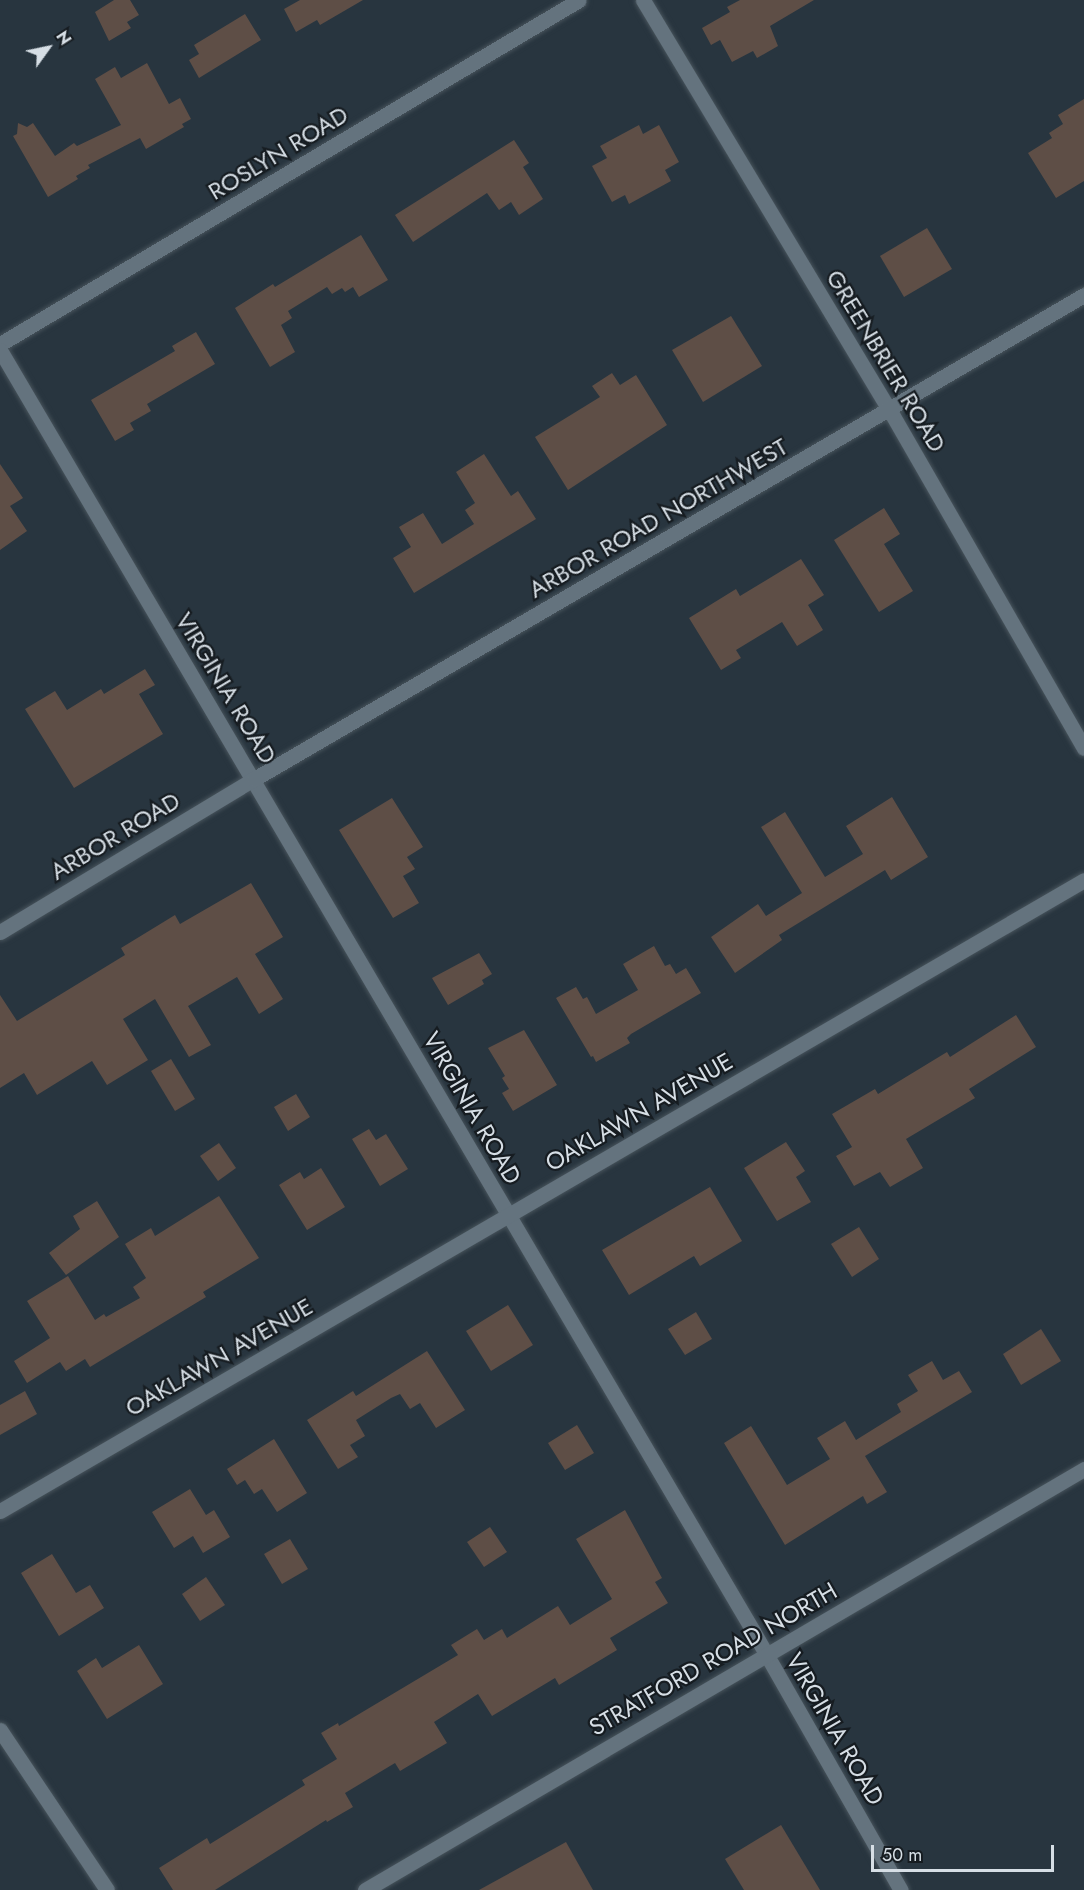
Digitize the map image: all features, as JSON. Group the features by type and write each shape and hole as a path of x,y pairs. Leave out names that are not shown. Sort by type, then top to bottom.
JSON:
{"street":[{"name":"ROSLYN ROAD","path":"0,344 579,0"},
{"name":"GREENBRIER ROAD","path":"643,0 889,409 1084,748"},
{"name":"ARBOR ROAD NORTHWEST","path":"254,779 1084,295"},
{"name":"VIRGINIA ROAD","path":"0,350 766,1653 901,1890"},
{"name":"ARBOR ROAD","path":"0,932 254,779"},
{"name":"OAKLAWN AVENUE","path":"0,1511 1084,880"},
{"name":"STRATFORD ROAD NORTH","path":"365,1890 766,1653 1084,1469"},
{"path":"0,1730 107,1890"}],"building":[{"path":"114,0 130,0 139,15 127,22 131,28 109,41 95,12"},
{"path":"300,0 363,0 320,25 317,20 296,32 284,9"},
{"path":"740,0 814,0 770,26 778,46 757,58 753,51 732,62 720,40 711,45 702,28 730,12 727,7"},
{"path":"245,14 261,40 199,78 189,60 199,54 194,45"},
{"path":"147,63 169,104 180,98 191,119 182,124 184,127 146,149 140,138 88,165 90,168 76,176 78,179 48,197 13,136 17,134 18,123 27,127 33,123 55,156 74,143 77,146 121,125 95,79 115,67 121,78"},
{"path":"1084,99 1084,181 1056,198 1028,153 1052,138 1049,133 1063,124 1058,115"},
{"path":"639,125 643,134 659,125 679,162 665,170 671,181 629,204 625,195 612,202 592,166 607,158 600,146"},
{"path":"514,140 529,163 523,167 543,199 519,215 511,202 499,210 487,193 413,242 395,215"},
{"path":"927,228 952,269 904,297 880,256"},
{"path":"361,235 388,280 359,297 353,287 345,292 342,288 332,294 327,287 288,311 292,318 281,325 295,352 270,367 235,308 273,284 275,287"},
{"path":"731,316 762,366 703,402 672,350"},
{"path":"196,332 215,364 147,404 151,411 130,423 134,430 115,441 91,400 175,351 172,346"},
{"path":"612,373 620,385 636,375 667,425 568,490 535,437 600,397 592,386"},
{"path":"484,454 511,496 518,491 536,519 414,593 393,558 411,547 399,527 423,513 442,544 474,524 465,510 475,503 456,472"},
{"path":"0,464 23,498 10,506 27,531 0,550"},
{"path":"884,508 900,534 884,544 913,591 879,612 834,540"},
{"path":"801,559 824,595 808,605 823,630 797,646 782,622 736,650 741,658 721,670 689,618 736,589 740,596"},
{"path":"145,669 155,685 139,694 163,734 74,788 25,709 55,691 67,710 101,689 104,694"},
{"path":"892,797 928,857 891,880 885,870 779,935 782,940 735,973 711,937 758,904 766,916 802,893 761,827 785,812 825,877 863,854 846,826"},
{"path":"392,798 423,847 407,857 415,869 403,876 419,903 393,918 339,830"},
{"path":"251,883 283,937 255,954 283,999 259,1014 237,977 188,1006 211,1045 189,1057 155,999 123,1019 148,1060 107,1085 92,1061 37,1095 24,1073 0,1088 0,995 17,1021 125,955 121,948 175,915 180,924"},
{"path":"654,946 665,966 670,964 676,974 686,968 701,993 631,1034 627,1038 630,1043 596,1062 556,998 576,987 583,999 587,997 596,1014 638,990 623,964"},
{"path":"479,953 492,974 482,980 484,984 448,1005 432,978"},
{"path":"1016,1015 1036,1047 969,1089 975,1098 906,1139 923,1168 890,1187 880,1172 854,1186 836,1156 852,1147 832,1114 875,1089 878,1094 947,1052 950,1057"},
{"path":"524,1030 557,1085 513,1111 502,1093 509,1089 502,1078 505,1076 488,1048"},
{"path":"171,1059 195,1099 175,1111 151,1071"},
{"path":"296,1094 310,1117 288,1131 274,1107"},
{"path":"369,1129 376,1140 386,1134 408,1169 380,1186 352,1139"},
{"path":"786,1142 805,1171 796,1177 811,1202 777,1221 744,1168"},
{"path":"219,1143 236,1168 218,1181 200,1156"},
{"path":"321,1168 345,1207 307,1230 279,1185 300,1172 304,1179"},
{"path":"710,1187 742,1241 700,1266 694,1256 629,1295 602,1250"},
{"path":"219,1196 259,1258 203,1292 206,1297 90,1367 85,1359 66,1371 60,1362 27,1383 14,1361 50,1338 27,1301 68,1276 95,1320 104,1314 106,1317 140,1298 133,1287 146,1278 125,1244 151,1228 155,1236"},
{"path":"97,1201 119,1237 66,1275 49,1253 80,1229 73,1216"},
{"path":"859,1227 879,1259 852,1277 831,1244"},
{"path":"508,1305 533,1345 491,1371 466,1331"},
{"path":"696,1312 712,1339 685,1355 668,1329"},
{"path":"1041,1329 1061,1361 1021,1385 1003,1354"},
{"path":"427,1351 465,1410 436,1428 420,1403 410,1409 400,1394 391,1398 356,1420 365,1436 350,1445 358,1457 338,1469 307,1420 353,1391 356,1396"},
{"path":"932,1361 943,1380 959,1371 972,1392 865,1456 887,1492 867,1504 863,1496 785,1545 724,1443 751,1426 787,1485 830,1459 817,1438 845,1421 856,1440 901,1412 897,1404 918,1391 908,1375"},
{"path":"25,1391 37,1414 0,1435 0,1405"},
{"path":"577,1425 594,1453 565,1470 548,1443"},
{"path":"274,1439 307,1493 277,1512 262,1489 254,1494 245,1480 237,1485 227,1469"},
{"path":"190,1489 206,1515 214,1510 230,1537 203,1553 193,1536 174,1548 152,1512"},
{"path":"625,1510 662,1578 655,1582 668,1603 610,1638 617,1650 559,1685 555,1678 492,1716 478,1694 434,1722 447,1743 400,1771 395,1763 345,1793 353,1807 327,1822 326,1820 215,1890 173,1890 159,1868 207,1838 210,1844 305,1785 302,1780 337,1759 321,1733 338,1723 339,1726 458,1655 451,1645 477,1629 484,1640 502,1629 507,1638 558,1606 570,1625 612,1599 576,1539"},
{"path":"490,1527 507,1552 484,1567 467,1542"},
{"path":"290,1539 308,1569 282,1584 264,1554"},
{"path":"52,1554 76,1593 90,1585 104,1608 59,1636 21,1573"},
{"path":"206,1577 225,1605 200,1621 182,1594"},
{"path":"139,1645 163,1684 107,1719 77,1671 96,1658 102,1668"},
{"path":"781,1825 820,1890 744,1890 725,1859"},
{"path":"566,1842 593,1890 479,1890"}]}
